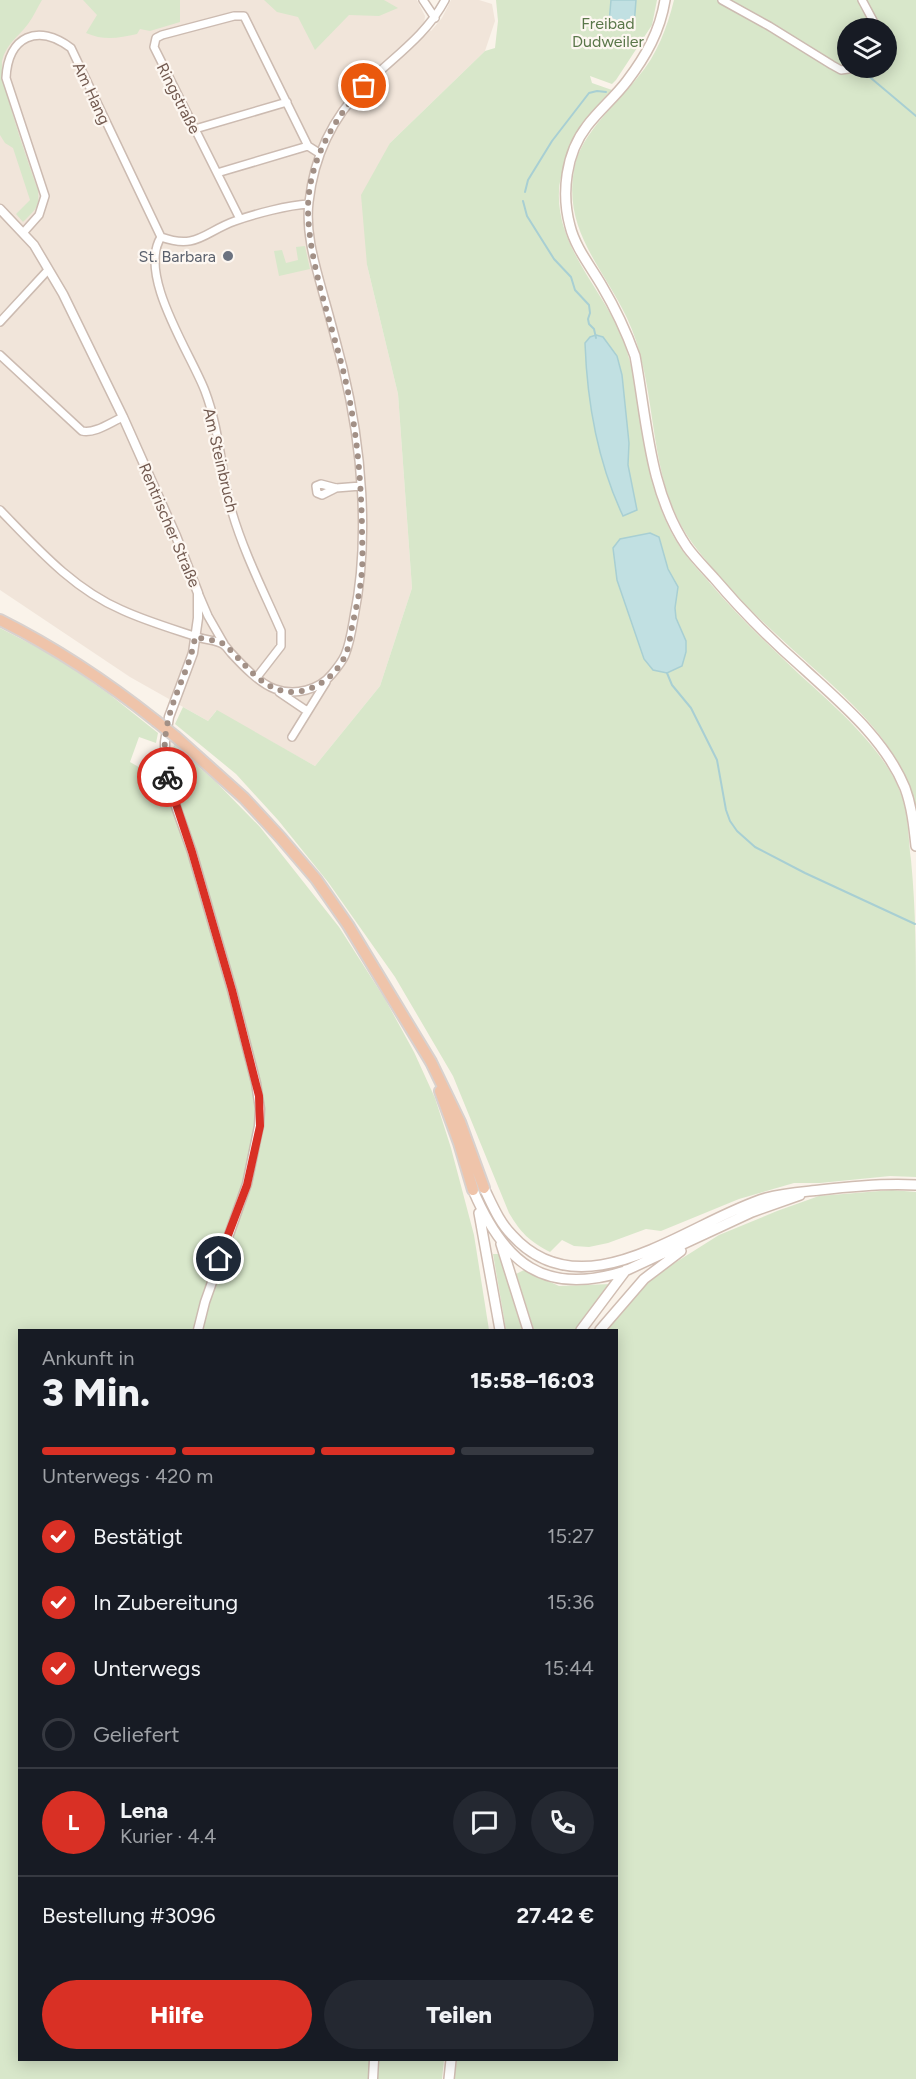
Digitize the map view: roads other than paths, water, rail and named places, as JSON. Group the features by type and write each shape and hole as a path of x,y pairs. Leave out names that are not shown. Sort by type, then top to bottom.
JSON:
{"highway":[{"path":"0,620 44,642 81,665 176,737 244,798 316,879 348,925 419,1041 479,1189"}],"main road":[{"path":"665,0 659,26 651,45 619,91 587,127 577,142 566,178 566,206 572,235 621,320 634,356 655,472 666,508 688,548 768,637 858,719 879,745 904,788 910,806 916,846"},
{"path":"479,1189 511,1235 528,1251 554,1264 574,1268 615,1262 651,1249 744,1206 788,1192 888,1184 916,1185"},
{"path":"479,1189 484,1214 500,1241 528,1329"},
{"path":"479,1189 500,1329"},
{"path":"500,1241 524,1263 540,1273 582,1281 604,1278 698,1239 752,1212 818,1190"},
{"path":"601,1329 644,1279 698,1239"},
{"path":"582,1329 625,1271 651,1249"},
{"path":"449,2079 451,2061"}],"street":[{"path":"423,0 435,18"},
{"path":"292,737 344,658 358,598 362,569 361,486 346,384 312,250 308,204 319,153 347,104 413,42 435,18 445,0"},
{"path":"722,0 770,26 837,68"},
{"path":"862,0 872,18"},
{"name":"Ringstraße","path":"240,219 154,47 156,38 234,16 244,16 308,146"},
{"name":"Am Hang","path":"23,233 39,215 45,196 6,78 10,52 20,41 37,36 52,37 71,48 161,237"},
{"path":"195,129 287,102"},
{"path":"217,173 308,146 319,153"},
{"path":"161,237 177,243 194,241 240,219 308,204"},
{"name":"Rentrischer Straße","path":"0,209 34,245 63,294 123,417 176,536 198,594 198,618 193,653 169,717 165,742 165,767 167,781 192,852 232,990 259,1096 260,1126 247,1185 212,1281 198,1329"},
{"name":"Am Steinbruch","path":"161,237 156,266 163,301 206,392 238,531 281,631 281,646 257,676"},
{"path":"0,322 48,270"},
{"path":"0,355 82,431 92,431 123,417"},
{"path":"336,488 361,486"},
{"path":"0,510 47,559 93,594 122,610 195,637 224,644"},
{"path":"198,594 224,644 246,668 307,711"},
{"path":"274,689 289,692 304,691 318,686 329,678"},
{"path":"372,2079 374,2061"}],"water":[{"path":"611,0 636,0 634,26 609,23"},
{"path":"596,335 603,337 617,356 622,375 629,443 628,465 637,510 623,516 607,475 591,409 585,343 590,337"},
{"path":"650,533 659,537 668,569 678,587 676,618 686,641 682,666 667,673 653,670 644,659 617,580 613,548 620,539"}],"waterway":[{"path":"871,78 916,116"},
{"path":"525,192 528,180 552,141 589,93 606,92"},
{"path":"523,201 527,216 554,259 571,277 575,290 589,305 589,324 594,329 596,338"},
{"path":"667,673 672,685 691,708 717,760 726,810 737,831 755,847 915,924"}],"place":[{"name":"St. Barbara","path":"228,256"}],"park label":[{"name":"Freibad Dudweiler","path":"608,32"}]}
